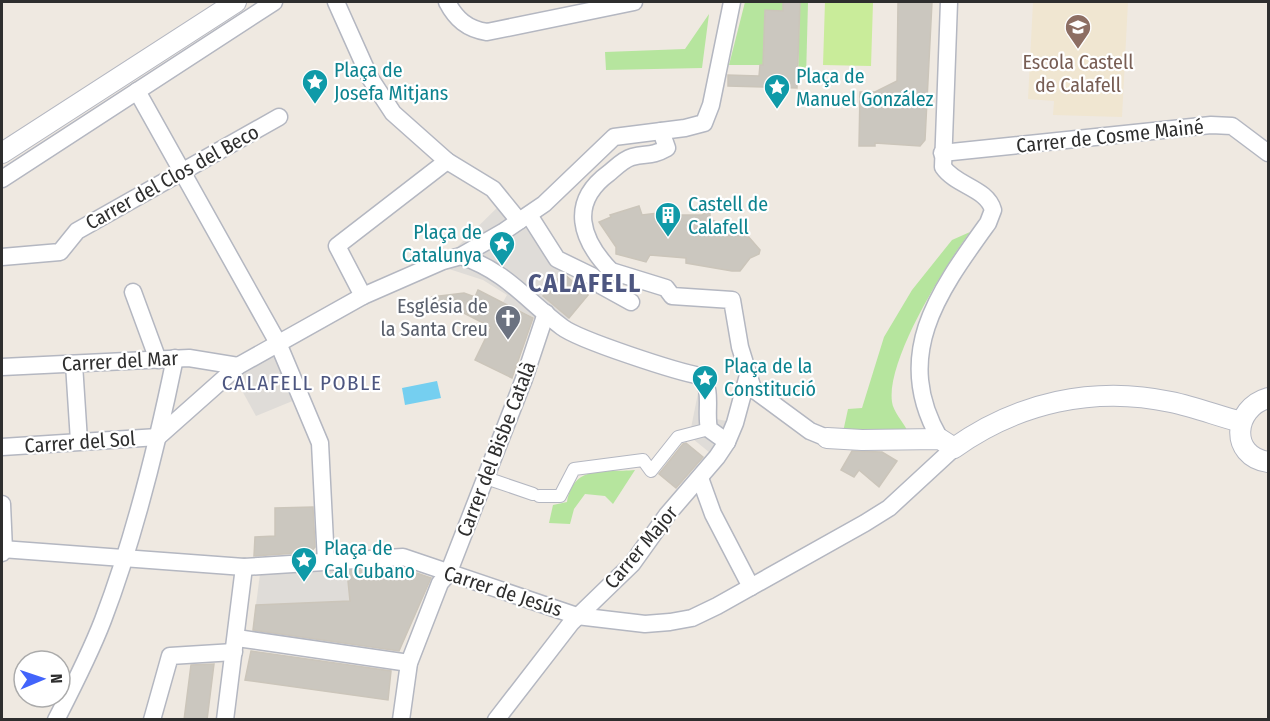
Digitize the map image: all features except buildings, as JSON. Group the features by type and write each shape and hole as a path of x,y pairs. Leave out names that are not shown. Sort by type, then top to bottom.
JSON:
{"street":[{"path":"2,153 236,2"},
{"path":"2,179 274,2"},
{"path":"336,2 370,78 393,113 447,161 493,189 524,218 557,259 592,276 602,286 631,302"},
{"path":"447,2 457,18 465,25 474,30 487,32 633,2"},
{"path":"158,437 238,366 363,297 443,261 461,256 524,218 544,204 614,137 685,128 704,123 708,116 732,2"},
{"path":"947,443 932,425 918,365 923,334 938,295 988,223 993,210 985,196 950,178 943,167 949,2"},
{"path":"137,91 278,343 320,443 326,562"},
{"name":"Carrer del Clos del Beco","path":"2,257 60,252 77,231 279,117"},
{"name":"Carrer de Cosme Mainé","path":"942,153 1211,125 1232,126 1269,153"},
{"path":"661,131 668,148 652,156 630,157 604,176 586,196 582,226 592,249 611,271 666,288 672,296 728,299 734,303 740,347 753,389 810,431 827,438 947,443 1039,405 1108,395 1172,402 1242,422"},
{"path":"363,297 338,246 447,161"},
{"path":"461,256 486,265 510,281 573,334 701,376 708,385 706,418 709,429 728,442 748,375"},
{"path":"602,286 611,271"},
{"path":"56,720 104,619 124,558 158,437 167,359 133,292"},
{"name":"Carrer del Bisbe Català","path":"401,720 409,663 440,583 448,574 486,478 546,313"},
{"name":"Carrer del Mar","path":"2,367 189,358 238,366"},
{"path":"74,364 79,441"},
{"path":"1269,398 1248,408 1240,431 1246,450 1261,461 1269,462"},
{"path":"486,478 536,495 560,496 574,469 643,460 651,471 678,437 709,429"},
{"name":"Carrer del Sol","path":"2,447 158,437"},
{"name":"Carrer Major","path":"496,720 577,616 632,564 667,515 728,442"},
{"name":"Carrer de Jesús","path":"2,551 244,567 402,557 577,616 645,624 670,622 692,618 889,508 947,443"},
{"path":"700,478 713,514 751,587"},
{"path":"2,504 2,551"},
{"path":"225,720 244,567"},
{"path":"152,720 170,656 235,645 409,663"}],"shaded area":[{"name":"Escola Castell de Calafell","path":"1033,2 1128,2 1122,117 1053,115 1054,101 1028,99"},
{"name":"Plaça de Catalunya","path":"504,201 563,273 543,296 569,318 562,327 540,321 503,302 507,295 483,280 449,269 438,256 455,249"},
{"path":"275,353 295,400 256,416 235,378"},
{"name":"Plaça de la Constitució","path":"702,373 715,376 711,418 737,423 720,461 693,439 691,428"},
{"name":"Plaça de Cal Cubano","path":"347,570 350,601 256,605 260,574"}],"green space":[{"path":"745,2 783,2 783,11 766,10 763,65 729,65"},
{"path":"800,2 808,2 806,78 798,77"},
{"path":"825,2 873,2 871,66 823,65"},
{"path":"709,14 702,68 606,70 605,52 685,49"},
{"path":"970,232 946,267 919,314 898,362 892,402 907,430 843,432 848,409 862,408 884,337 912,290 952,240"},
{"path":"635,470 613,504 605,496 585,494 574,509 570,524 549,523 553,505 567,502 576,481 583,476 601,471"}],"water":[{"path":"437,381 441,398 405,405 402,388"}],"place":[{"name":"Escola Castell de Calafell","path":"1078,50"},
{"name":"Plaça de Josefa Mitjans","path":"315,105"},
{"name":"Plaça de Manuel González","path":"777,110"},
{"name":"Castell de Calafell","path":"668,238"},
{"name":"Plaça de Catalunya","path":"502,267"},
{"name":"Església de la Santa Creu","path":"508,341"},
{"name":"Plaça de la Constitució","path":"705,401"},
{"name":"Plaça de Cal Cubano","path":"304,583"}],"district":[{"name":"CALAFELL","path":"585,283"},
{"name":"CALAFELL POBLE","path":"302,383"}]}
